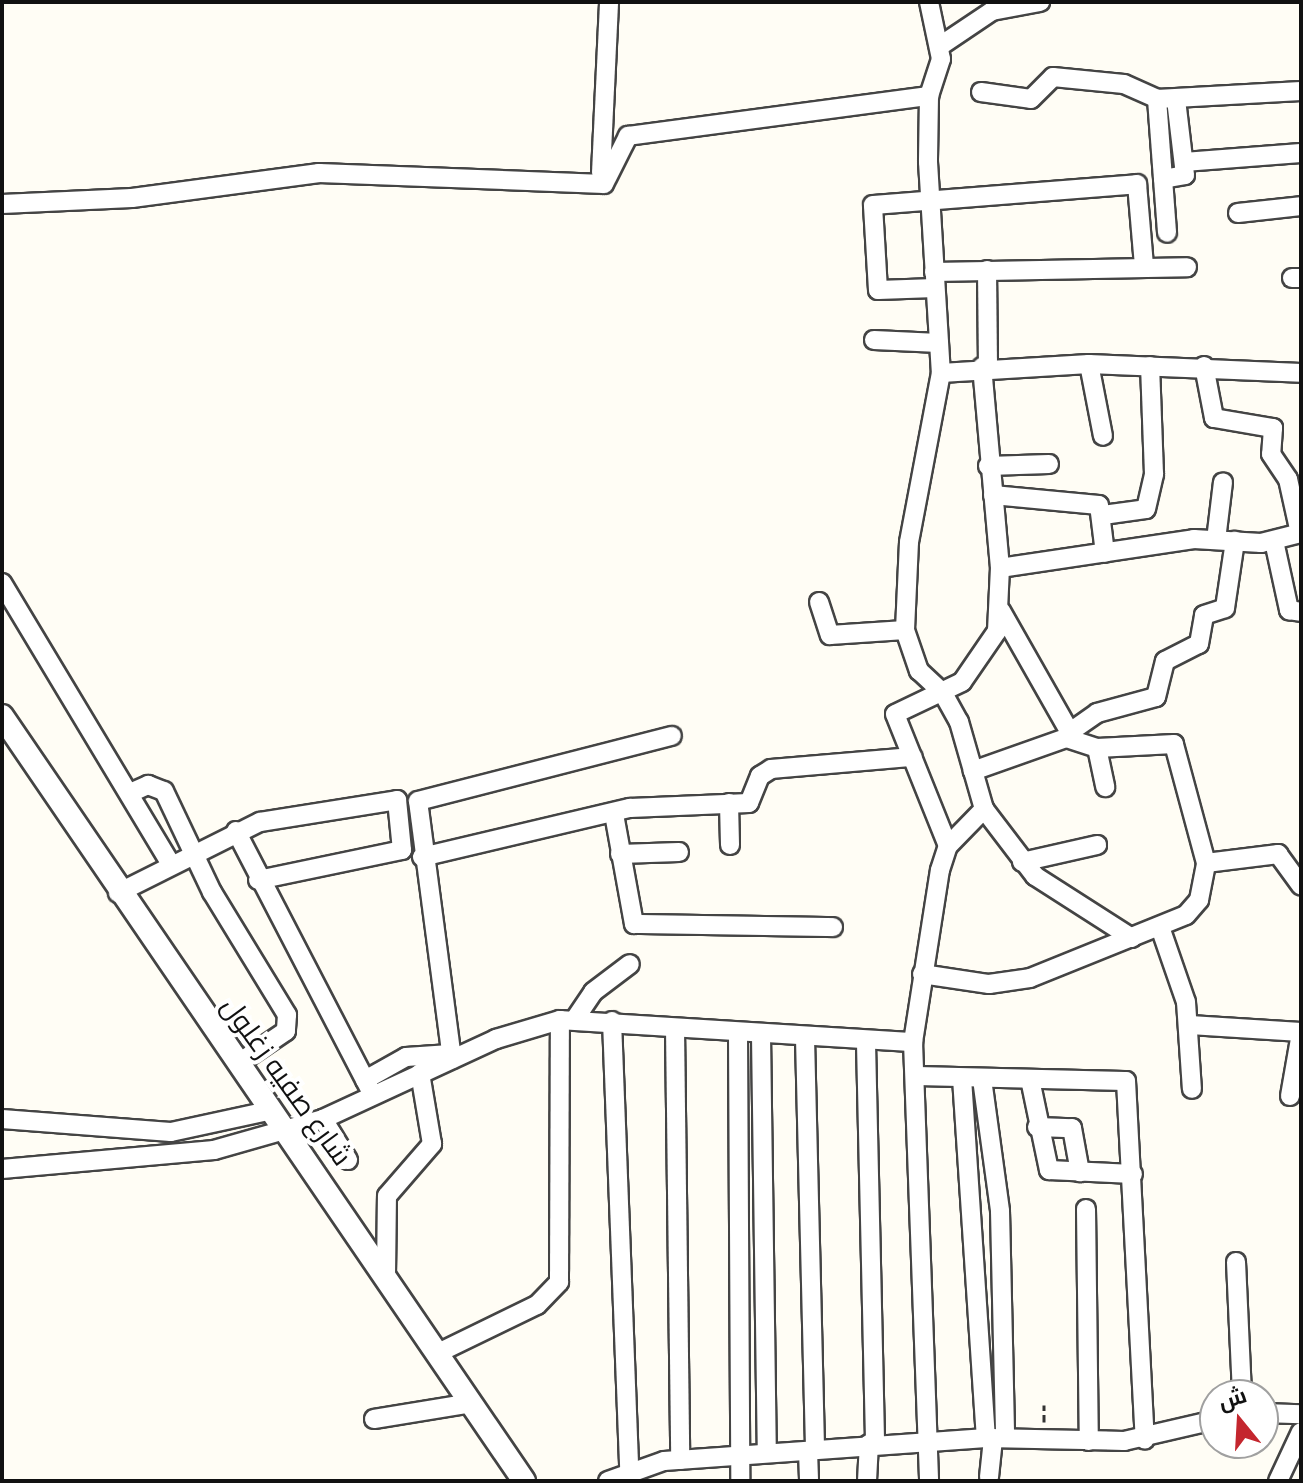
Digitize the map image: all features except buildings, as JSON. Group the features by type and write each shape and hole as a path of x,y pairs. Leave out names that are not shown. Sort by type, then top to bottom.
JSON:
{"street":[{"path":"600,184 609,2"},
{"path":"929,2 940,46 929,96 929,199 941,373 907,553 905,630 919,671 943,693 984,809 1022,862 1132,938"},
{"path":"940,46 992,11 1040,2"},
{"path":"981,92 1031,99 1053,77 1124,84 1157,99 1301,91"},
{"path":"2,204 132,198 319,173 600,184 609,181 628,136 929,96"},
{"path":"1157,99 1167,233"},
{"path":"1163,179 1184,178 1176,100"},
{"path":"1184,162 1301,153"},
{"path":"1144,265 1137,184 878,203 868,219 878,290 987,270 1144,265 1187,267"},
{"path":"1238,213 1301,206"},
{"path":"948,846 895,713 943,693 986,654 1001,611 1000,568 988,466 985,366 987,270"},
{"path":"874,340 939,343"},
{"path":"1089,364 1103,436"},
{"path":"941,373 985,366 1089,364 1204,366 1301,373"},
{"path":"1103,515 1146,509 1154,474 1150,366"},
{"path":"1000,568 1216,540 1274,541 1301,533 1288,479 1271,454 1273,428 1214,418 1204,366"},
{"path":"988,466 1049,464"},
{"path":"1216,540 1223,482"},
{"path":"993,495 1096,504 1103,515 1105,553"},
{"path":"973,771 1072,735 1097,713 1155,699 1165,661 1199,644 1204,615 1225,608 1235,541"},
{"path":"1274,541 1289,610 1301,612"},
{"path":"2,583 170,863"},
{"path":"819,602 830,635 905,630"},
{"path":"922,974 1010,983 1160,927 1197,906 1206,863 1179,747 1097,748 1072,735 1001,611"},
{"name":"شارع صفيه زغلول","path":"2,716 118,893 273,1110 524,1481"},
{"path":"451,1056 416,807 424,798 672,736"},
{"path":"1097,748 1105,787"},
{"path":"422,857 614,814 752,802 760,776 771,769 912,757"},
{"path":"130,793 160,786 192,853 290,1021 239,1063"},
{"path":"118,893 236,831 384,797 399,803 402,850 258,880"},
{"path":"729,803 730,845"},
{"path":"929,1481 933,1441 913,1042 922,974 948,846 984,809"},
{"path":"614,814 629,914 640,926 833,927"},
{"path":"236,831 258,880 369,1088"},
{"path":"1022,862 1097,845"},
{"path":"620,854 679,852"},
{"path":"1206,863 1278,854 1301,886"},
{"path":"1160,927 1190,1025 1192,1089"},
{"path":"438,1353 537,1305 559,1282 567,1019 599,986 630,964"},
{"path":"369,1088 420,1073 451,1056 567,1019 866,1043 913,1042"},
{"path":"612,1021 629,1470"},
{"path":"1190,1025 1301,1033 1290,1096"},
{"path":"675,1028 680,1460"},
{"path":"738,1034 740,1480"},
{"path":"761,1035 767,1453"},
{"path":"805,1038 812,1450 809,1481"},
{"path":"866,1043 872,1444 867,1481"},
{"path":"2,1169 151,1159 286,1129 323,1119 369,1088 406,1057 451,1056"},
{"path":"386,1275 387,1196 432,1144 420,1073"},
{"path":"916,1076 1031,1084 1123,1076 1133,1174 1145,1439"},
{"path":"962,1078 977,1307 995,1438"},
{"path":"982,1079 1000,1211 1002,1306 995,1438 989,1477"},
{"path":"1031,1084 1037,1127 1049,1170 1133,1174"},
{"path":"2,1119 171,1132 273,1110"},
{"path":"323,1119 348,1160"},
{"path":"1037,1127 1072,1128 1080,1172"},
{"path":"1086,1209 1089,1441"},
{"path":"1236,1262 1241,1379"},
{"path":"977,1307 1002,1306"},
{"path":"374,1419 472,1403"},
{"path":"1279,1413 1301,1414"},
{"path":"608,1481 629,1470 680,1460 872,1444 995,1438 1145,1439 1199,1424"},
{"path":"1278,1481 1301,1432"}]}
